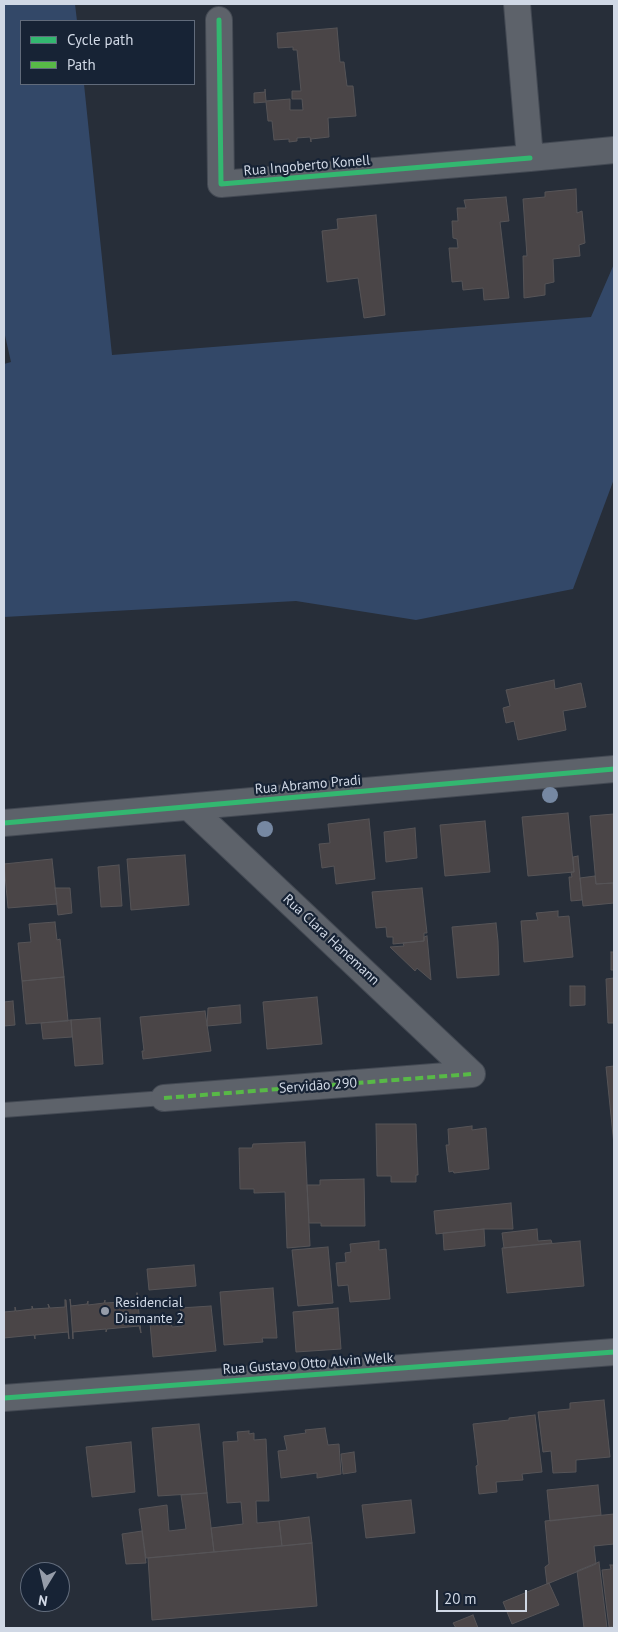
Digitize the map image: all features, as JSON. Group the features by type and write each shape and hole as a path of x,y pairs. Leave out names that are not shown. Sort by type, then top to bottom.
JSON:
{"street":[{"path":"517,4 530,158 614,150"},
{"name":"Rua Ingoberto Konell","path":"219,20 221,184 530,158"},
{"name":"Rua Abramo Pradi","path":"4,823 614,768"},
{"name":"Rua Clara Hanemann","path":"189,806 472,1074"},
{"name":"Servidão 290","path":"164,1098 472,1074"},
{"name":"Rua Gustavo Otto Alvin Welk","path":"4,1398 614,1352"}],"lane":[{"path":"4,1110 164,1098"}],"shaded area":[{"path":"4,4 75,4 77,20 20,20 20,85 84,85 112,355 591,317 614,264 614,479 573,589 416,620 296,601 4,617 4,364 11,362 4,331"}],"building":[{"path":"337,28 340,62 344,62 347,86 353,86 356,116 328,118 329,137 311,139 311,142 310,137 297,138 297,141 289,142 289,139 274,140 272,121 268,121 266,102 254,103 254,93 265,92 265,89 266,101 290,99 290,110 303,110 302,99 292,99 292,91 301,91 297,50 293,50 293,47 278,48 277,33"},
{"path":"576,189 577,213 582,211 585,243 579,245 580,256 553,259 554,282 545,284 545,295 524,298 523,256 527,256 523,199 545,197 545,192"},
{"path":"506,197 509,221 500,222 509,298 484,300 483,288 463,290 462,281 452,282 449,248 458,248 457,239 453,238 452,221 458,221 457,208 466,208 464,200"},
{"path":"376,215 385,315 364,318 358,278 327,282 322,231 338,229 337,219"},
{"path":"554,680 555,689 581,683 586,707 563,711 566,730 518,740 514,721 506,723 503,708 510,706 506,690"},
{"path":"568,813 574,872 528,876 522,817"},
{"path":"614,814 614,883 596,884 590,816"},
{"path":"369,819 375,879 336,884 334,866 322,868 319,844 330,843 328,824"},
{"path":"485,821 490,872 445,876 440,825"},
{"path":"415,828 417,858 386,862 384,832"},
{"path":"185,855 189,905 131,910 127,859"},
{"path":"578,856 582,900 571,901 569,877 572,877 571,872 574,872 573,857"},
{"path":"52,859 57,904 8,908 4,864"},
{"path":"119,865 122,906 101,907 98,867"},
{"path":"595,876 596,884 613,883 614,903 583,906 580,878"},
{"path":"55,888 70,888 72,913 58,915"},
{"path":"422,888 427,933 424,933 424,941 393,944 393,937 387,937 386,927 376,928 372,892"},
{"path":"558,911 558,917 569,916 573,957 524,962 521,921 538,920 536,913"},
{"path":"55,922 57,940 60,939 64,977 22,981 18,943 31,942 29,924"},
{"path":"496,923 499,975 457,978 452,927"},
{"path":"427,936 431,980 417,968 415,971 390,947 404,946 403,943 424,941 424,937"},
{"path":"611,952 614,952 614,970 611,970"},
{"path":"64,977 68,1021 26,1024 22,981"},
{"path":"614,978 614,1023 608,1023 606,979"},
{"path":"570,986 585,986 585,1005 570,1006"},
{"path":"317,997 322,1044 267,1049 263,1002"},
{"path":"13,1001 15,1025 4,1026 4,1002"},
{"path":"240,1005 241,1023 207,1026 208,1008"},
{"path":"205,1011 211,1051 143,1059 142,1051 144,1051 140,1017"},
{"path":"100,1018 103,1064 75,1066 71,1020"},
{"path":"71,1020 72,1037 43,1039 41,1023"},
{"path":"614,1066 614,1145 606,1067"},
{"path":"376,1124 416,1124 418,1175 416,1175 416,1182 391,1182 391,1176 377,1176"},
{"path":"472,1126 472,1130 486,1128 489,1169 449,1172 446,1145 449,1145 448,1129"},
{"path":"305,1142 310,1246 287,1248 285,1192 254,1193 254,1189 240,1189 239,1148 252,1148 253,1144"},
{"path":"364,1179 365,1226 321,1226 321,1223 309,1223 307,1185 320,1185 320,1180"},
{"path":"511,1203 513,1229 484,1229 436,1234 434,1211"},
{"path":"484,1229 485,1246 444,1250 443,1233"},
{"path":"537,1229 538,1241 551,1240 552,1243 504,1248 502,1233"},
{"path":"379,1241 379,1250 386,1249 390,1299 350,1302 348,1285 338,1286 336,1263 346,1262 345,1253 351,1252 350,1244"},
{"path":"580,1241 584,1286 507,1293 502,1248"},
{"path":"328,1247 333,1303 298,1306 292,1250"},
{"path":"194,1265 196,1286 149,1290 147,1269"},
{"path":"273,1288 277,1338 262,1338 263,1342 224,1345 220,1292"},
{"name":"Residencial Diamante 2","path":"137,1293 141,1333 139,1326 107,1329 106,1332 106,1329 73,1332 73,1339 70,1299 71,1306 87,1304 88,1301 88,1305 104,1303 105,1300 105,1303 137,1301"},
{"path":"65,1300 69,1339 68,1332 35,1335 35,1339 34,1335 4,1338 4,1312 15,1311 15,1307 16,1311 32,1309 32,1306 33,1309 49,1308 48,1304 50,1308 65,1307"},
{"path":"211,1306 216,1351 153,1357 150,1323 171,1321 172,1327 183,1326 180,1308"},
{"path":"338,1308 341,1349 296,1352 293,1312"},
{"path":"604,1400 610,1457 576,1460 576,1472 553,1473 551,1451 543,1452 538,1412 570,1409 570,1403"},
{"path":"535,1415 542,1472 522,1474 523,1480 496,1482 497,1492 479,1494 473,1424"},
{"path":"199,1424 207,1493 158,1496 152,1428"},
{"path":"325,1428 328,1445 339,1444 341,1474 317,1478 317,1473 281,1478 278,1451 287,1450 284,1436 306,1433 305,1430"},
{"path":"249,1431 249,1434 254,1433 254,1440 266,1439 269,1501 256,1501 257,1523 279,1521 282,1546 214,1552 211,1528 243,1524 241,1502 227,1503 223,1442 238,1441 237,1432"},
{"path":"131,1442 135,1492 92,1497 86,1447"},
{"path":"354,1452 356,1472 343,1474 341,1454"},
{"path":"598,1485 601,1515 550,1521 547,1490"},
{"path":"207,1493 214,1552 146,1558 139,1509 167,1505 169,1531 186,1529 181,1495"},
{"path":"411,1500 415,1533 366,1538 362,1505"},
{"path":"614,1514 614,1544 594,1546 596,1564 547,1584 545,1567 549,1564 545,1521"},
{"path":"309,1517 312,1543 282,1546 279,1521"},
{"path":"142,1531 146,1563 126,1564 122,1534"},
{"path":"312,1543 317,1606 152,1620 148,1558"},
{"path":"599,1562 607,1628 584,1628 577,1571"},
{"path":"610,1565 614,1565 614,1626 609,1627 602,1570 611,1569"},
{"path":"549,1583 559,1605 512,1624 503,1602"},
{"path":"473,1615 478,1628 456,1628 453,1623"}],"marked path":[{"path":"164,1098 472,1074"}],"cycle path":[{"path":"219,20 221,184 530,158"},
{"path":"4,823 614,769"},
{"path":"4,1398 614,1352"}],"place":[{"name":"Residencial Diamante 2","path":"105,1311"}]}
